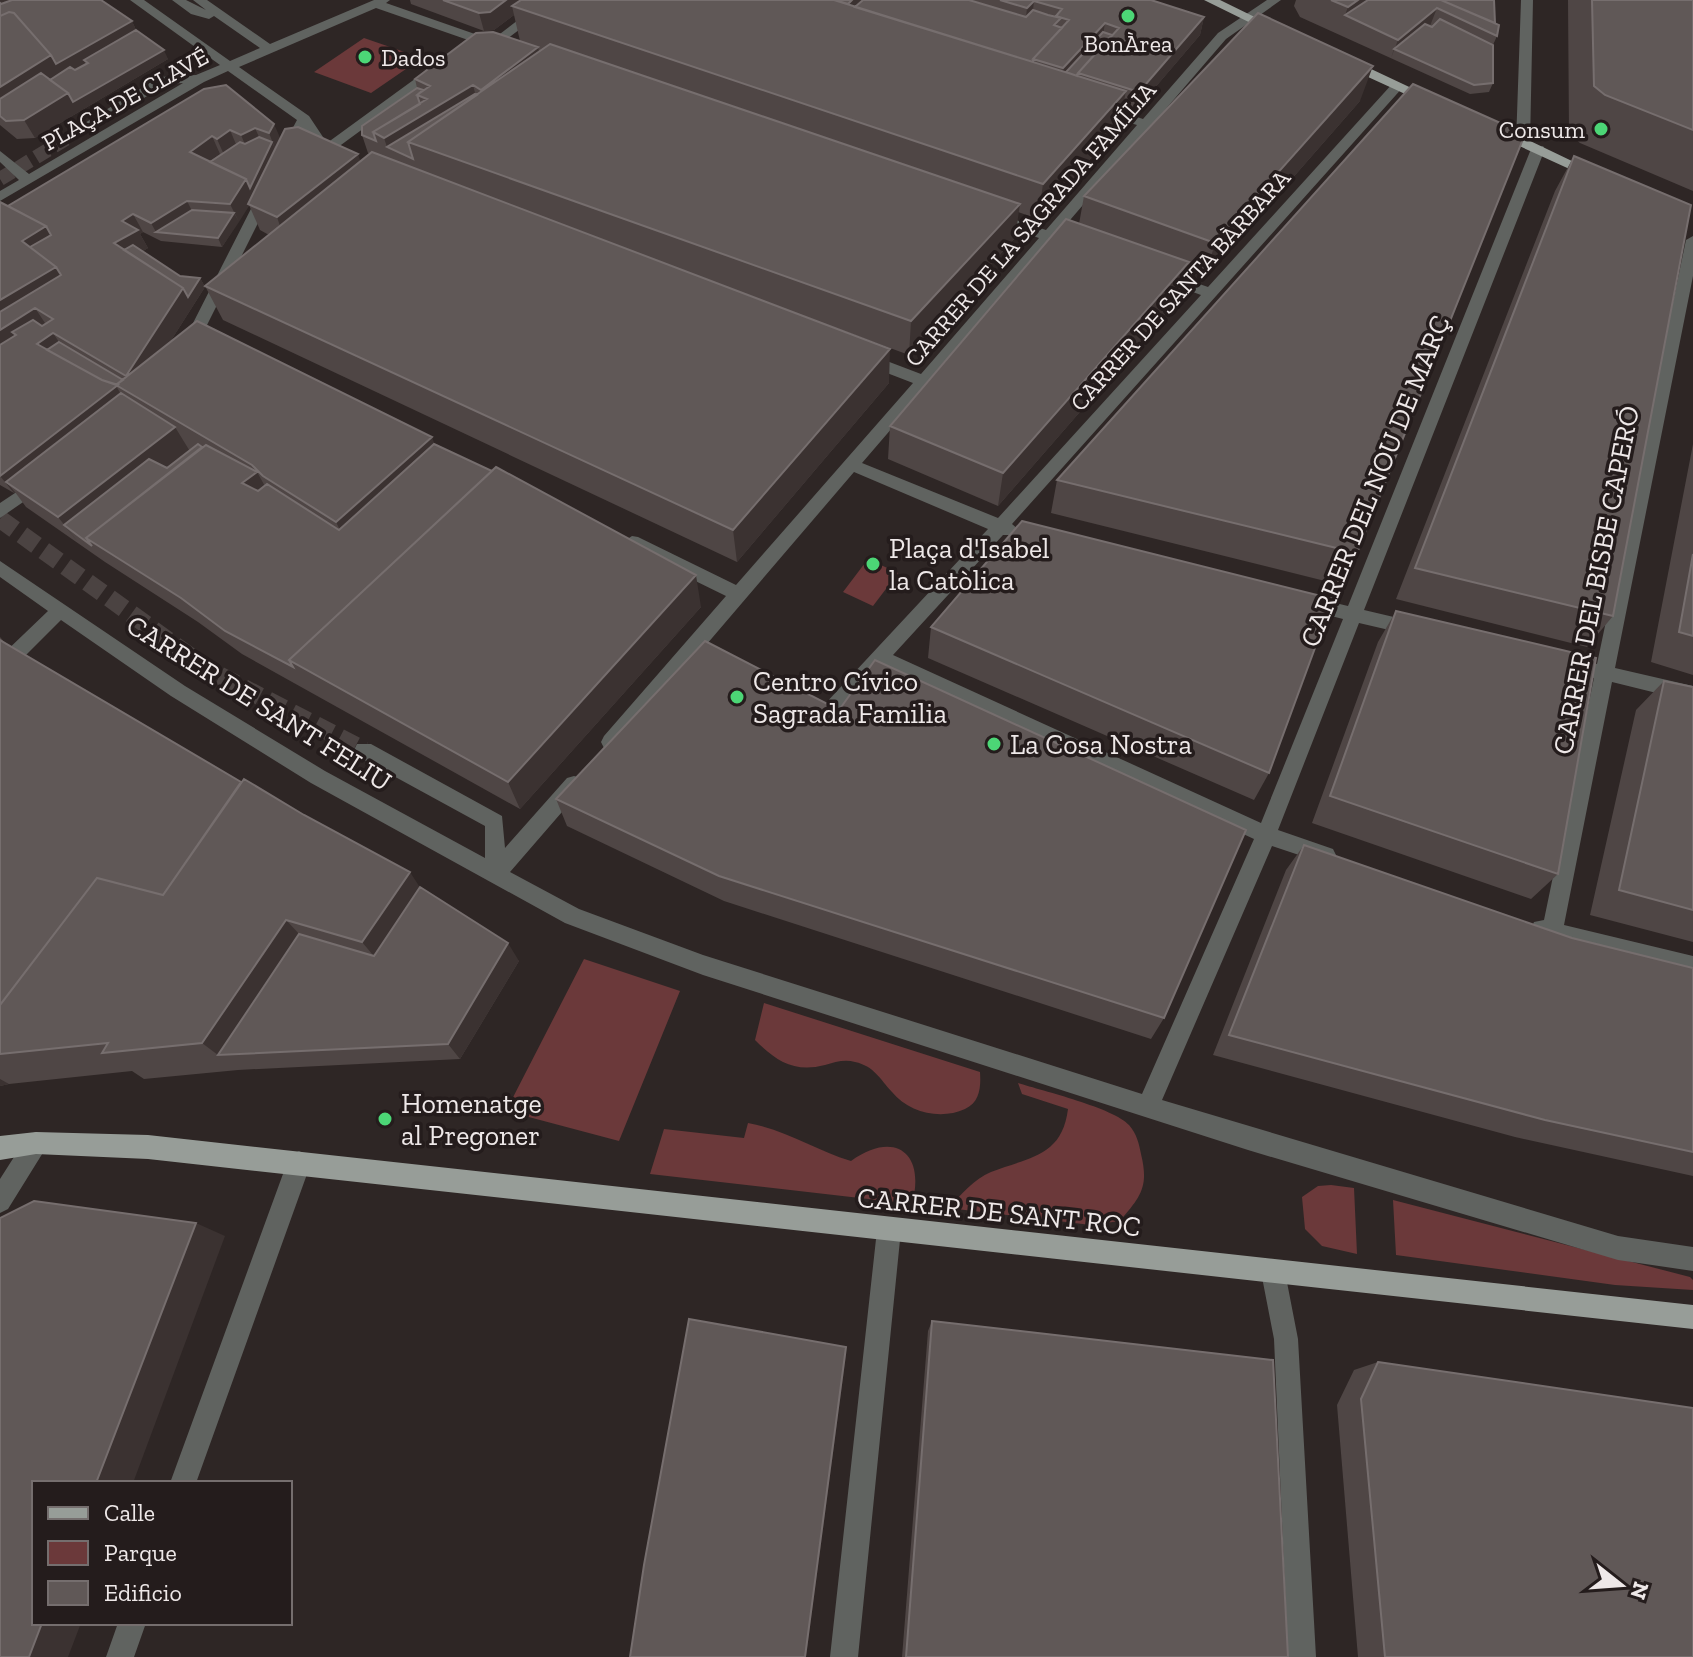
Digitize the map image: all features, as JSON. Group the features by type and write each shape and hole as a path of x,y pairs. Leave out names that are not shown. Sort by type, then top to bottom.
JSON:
{"main road":[{"path":"1210,0 1288,36"},
{"path":"1329,55 1440,105"},
{"path":"1482,124 1608,181"},
{"name":"CARRER DE SANT ROC","path":"0,1148 36,1143 148,1147 1693,1317"}],"street":[{"path":"136,0 304,119 332,153 452,58"},
{"path":"164,0 185,14 187,35"},
{"path":"178,0 195,11 228,19"},
{"path":"199,0 271,50"},
{"path":"493,45 552,0"},
{"name":"CARRER DE LA SAGRADA FAMÍLIA","path":"852,465 1146,124 1215,33 1275,0"},
{"path":"1527,0 1531,146"},
{"path":"380,2 508,50"},
{"name":"PLAÇA DE CLAVÉ","path":"0,197 199,79 380,2"},
{"path":"464,49 477,39"},
{"path":"66,139 164,80 199,79"},
{"name":"CARRER DE SANTA BÀRBARA","path":"999,528 1398,86"},
{"path":"1085,105 1146,124"},
{"path":"282,162 304,119"},
{"name":"CARRER DEL NOU DE MARÇ","path":"1148,1107 1266,835 1531,146"},
{"path":"0,155 28,180"},
{"path":"176,355 203,334 275,176"},
{"path":"974,210 1078,246"},
{"name":"CARRER DEL BISBE CAPERÓ","path":"1552,932 1693,240"},
{"path":"1151,272 1209,292"},
{"path":"851,353 924,381"},
{"path":"495,874 590,766 702,649 740,595 852,465 999,528 1030,536"},
{"path":"0,512 51,474"},
{"path":"799,701 826,715 999,528"},
{"path":"611,532 740,595"},
{"name":"CARRER DE SANT FELIU","path":"0,568 178,691 318,777 495,874"},
{"path":"1291,599 1427,632"},
{"path":"0,669 60,610"},
{"path":"880,657 1266,835 1341,860"},
{"path":"1547,659 1693,694"},
{"path":"364,750 495,822 495,874"},
{"path":"495,874 572,916 703,965 1148,1107 1618,1248 1693,1259"},
{"path":"1522,922 1693,966"},
{"path":"0,1201 36,1143"},
{"path":"184,1481 299,1163"},
{"path":"844,1657 889,1230"},
{"path":"1273,1272 1286,1339 1302,1657"},
{"path":"120,1657 131,1625"}],"green space":[{"path":"364,38 422,58 371,93 314,72"},
{"path":"868,559 898,573 873,606 843,592"},
{"path":"584,959 680,991 619,1141 506,1111"},
{"path":"764,1003 980,1072 977,1098 965,1109 936,1114 907,1105 862,1064 844,1061 804,1067 786,1063 755,1040"},
{"path":"1018,1083 1094,1106 1132,1128 1143,1165 1143,1183 1138,1198 1120,1221 1091,1225 948,1208 979,1179 1042,1153 1059,1137 1068,1109 1022,1094"},
{"path":"748,1123 775,1130 851,1161 881,1147 903,1151 914,1171 912,1204 650,1174 664,1129 744,1138"},
{"path":"1318,1186 1354,1188 1357,1254 1322,1246 1305,1229 1302,1197"},
{"path":"1393,1200 1690,1277 1693,1290 1615,1285 1396,1255"}],"building":[{"path":"12,0 101,0 132,21 56,64 14,13 0,16 0,3"},
{"path":"443,0 506,0 490,12 479,13"},
{"path":"521,0 834,0 1126,91 1043,184 512,6"},
{"path":"863,0 969,0 1026,17 1033,10 1061,18 1054,25 1062,28 1033,62 855,7"},
{"path":"1000,0 1151,0 1204,17 1139,92 1078,73 1119,28 1105,23 1063,68 1033,59 1069,20 1056,16 1062,9 1034,1 1027,8"},
{"path":"1331,0 1358,0 1348,7"},
{"path":"1368,0 1441,0 1499,25 1497,36 1437,8 1398,40 1345,15"},
{"path":"1441,0 1494,0 1495,23"},
{"path":"1592,0 1693,0 1693,130 1605,95 1594,86"},
{"path":"14,13 51,55 0,87 0,16"},
{"path":"1258,13 1373,66 1215,243 1084,196"},
{"path":"1440,19 1493,45 1493,83 1474,85 1394,49 1425,24 1432,27"},
{"path":"136,30 164,50 73,102 68,93 50,80 70,67 75,70 88,63 84,60"},
{"path":"493,32 538,47 481,90 473,85 384,138 373,132 427,99 417,95 430,86 415,79 476,33"},
{"path":"1103,32 1112,35 1077,76 1066,72"},
{"path":"550,44 1020,204 911,321 408,142"},
{"path":"41,73 68,93 24,120 6,121 0,116 0,99"},
{"path":"1413,84 1525,134 1357,553 1057,480"},
{"path":"226,85 274,124 269,133 255,128 241,135 230,130 217,139 212,136 190,152 246,179 230,204 187,201 151,223 133,214 122,221 138,230 114,243 183,288 126,376 53,333 37,344 102,380 118,385 0,476 0,345 16,335 12,332 33,320 42,326 53,319 35,308 0,330 0,312 61,275 56,267 30,247 51,235 46,226 8,206 204,89"},
{"path":"417,88 423,90 417,95 420,104 373,132 376,141 362,135 362,126"},
{"path":"475,94 408,142 413,159 387,147"},
{"path":"298,127 358,154 277,217 248,204 285,129"},
{"path":"259,137 272,142 250,188 246,179 210,162 240,142 245,144"},
{"path":"372,152 890,349 733,530 205,286"},
{"path":"1574,156 1691,205 1613,616 1415,568"},
{"path":"0,202 46,226 22,241 56,267 0,300"},
{"path":"192,210 234,213 218,238 156,232"},
{"path":"1066,219 1189,262 1003,473 890,426"},
{"path":"133,245 180,276 200,278 188,297 183,288 124,250"},
{"path":"197,321 432,437 336,522 263,476 252,465 116,385"},
{"path":"59,342 123,380 116,385 102,380 47,350"},
{"path":"121,393 175,427 58,517 6,482"},
{"path":"198,444 202,447 86,538 92,546 64,525 149,459 167,468"},
{"path":"434,444 492,471 289,660 293,667 225,631 181,598 86,538 206,445 257,472 242,483 258,491 267,484 339,530"},
{"path":"496,467 696,575 508,782 289,660"},
{"path":"1022,521 1333,599 1269,773 931,627"},
{"path":"1693,554 1693,636 1679,632"},
{"path":"1396,611 1596,658 1558,874 1330,796"},
{"path":"0,640 241,782 163,895 97,878 0,1005"},
{"path":"705,641 839,710 875,660 1246,830 1164,1018 719,876 556,799"},
{"path":"1664,681 1693,687 1693,910 1619,890"},
{"path":"244,779 410,872 362,942 286,920 202,1043 102,1053 108,1043 0,1054 0,1005 97,878 163,895"},
{"path":"1304,845 1572,938 1693,968 1693,1152 1545,1120 1229,1035"},
{"path":"420,887 508,943 448,1044 218,1055 299,934 374,956"},
{"path":"34,1201 196,1223 97,1481 32,1481 32,1625 41,1625 29,1657 0,1657 0,1218"},
{"path":"689,1319 846,1347 805,1657 630,1657"},
{"path":"932,1321 1273,1360 1288,1657 906,1657"},
{"path":"1378,1362 1693,1408 1693,1657 1385,1657 1361,1399"}],"tunnel":[{"path":"0,179 66,139"},
{"path":"0,519 209,670 364,750"}],"place":[{"name":"BonÀrea","path":"1128,16"},
{"name":"Dados","path":"365,57"},
{"name":"Consum","path":"1601,129"},
{"name":"Plaça d'Isabel la Catòlica","path":"873,564"},
{"name":"Centro Cívico Sagrada Familia","path":"737,697"},
{"name":"La Cosa Nostra","path":"994,744"},
{"name":"Homenatge al Pregoner","path":"385,1119"}]}
